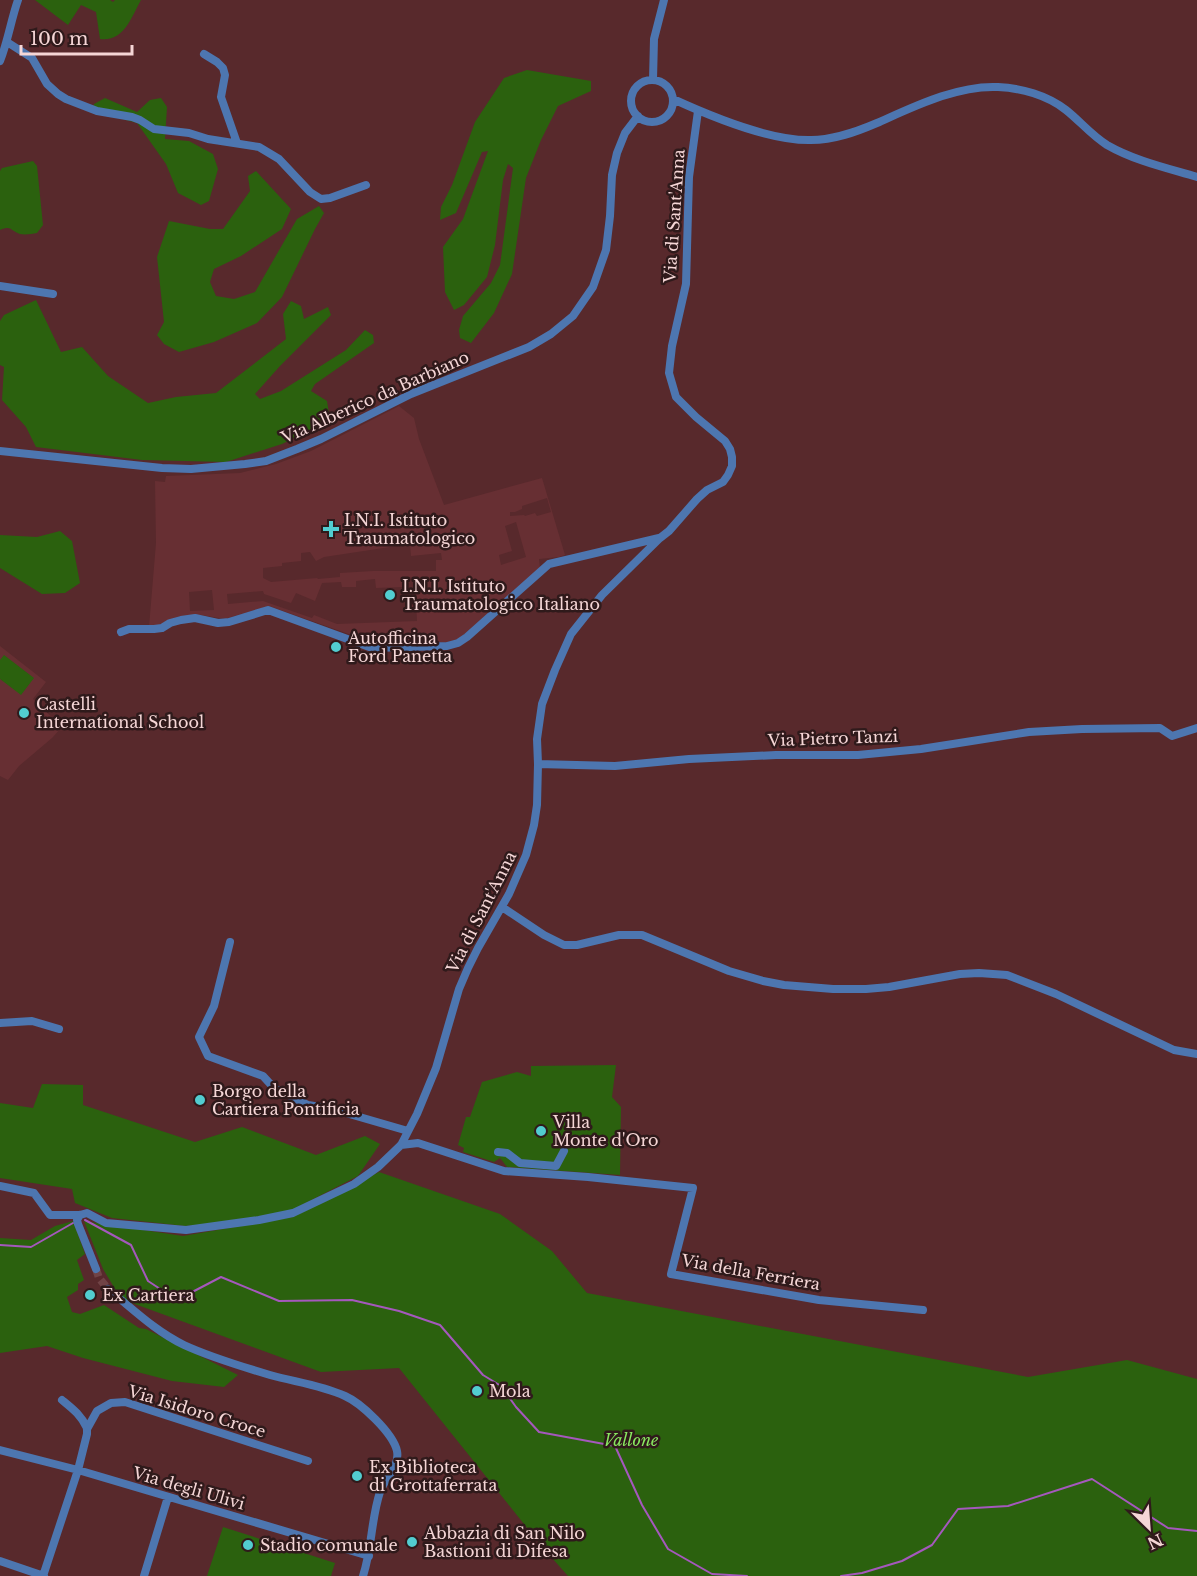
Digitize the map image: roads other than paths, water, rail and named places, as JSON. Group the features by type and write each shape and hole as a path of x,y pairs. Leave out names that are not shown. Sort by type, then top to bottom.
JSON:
{"street":[{"path":"0,61 18,0"},
{"path":"653,80 654,39 664,0"},
{"path":"7,42 32,58 47,84 66,99 97,111 132,117 154,129 189,133 208,139 259,147 270,152 317,197 326,199 366,185"},
{"path":"204,54 223,68 225,75 221,97 237,143"},
{"path":"653,80 664,84 673,99 672,106 664,118 651,122 638,116 631,105 632,93 641,83 653,80"},
{"path":"673,99 698,111 768,134 818,140 852,133 919,104 965,90 980,87 1009,88 1039,95 1055,103 1096,138 1123,153 1197,177"},
{"name":"Via di Sant'Anna","path":"0,1186 34,1193 50,1215 87,1213 106,1223 186,1230 250,1222 293,1213 354,1185 400,1146 417,1114 436,1068 459,989 478,948 520,871 531,838 537,805 537,739 542,704 571,634 602,595 669,531 697,499 707,490 723,482 732,466 730,449 726,441 696,417 676,397 669,373 672,346 686,284 689,177 698,111"},
{"name":"Via Alberico da Barbiano","path":"0,451 191,470 266,461 321,439 411,394 529,347 551,334 573,316 593,287 606,250 614,161 623,138 638,116"},
{"path":"0,286 52,294"},
{"path":"121,632 129,629 162,628 170,623 195,618 218,623 229,622 268,610 372,648 447,646 467,637 549,564 660,538"},
{"name":"Via Pietro Tanzi","path":"538,764 615,766 689,759 776,755 858,755 921,749 1029,732 1160,728 1172,736 1197,729"},
{"path":"502,907 544,935 564,945 577,945 619,935 642,935 729,971 779,985 866,989 960,974 1006,975 1056,994 1178,1052 1197,1054"},
{"path":"230,942 214,1006 199,1037 208,1056 263,1077 274,1088 308,1105 332,1109 408,1131"},
{"path":"0,1023 32,1021 59,1029"},
{"name":"Via della Ferriera","path":"400,1146 418,1143 504,1171 693,1188 671,1274 819,1300 923,1310"},
{"path":"498,1152 507,1153 520,1163 556,1166 564,1151"},
{"path":"80,1215 77,1222 96,1269"},
{"path":"108,1289 159,1332 186,1346 269,1374 346,1396 374,1418 393,1441 397,1451 397,1463 386,1478 380,1492 369,1556 363,1576"},
{"path":"0,1561 43,1576 78,1470 87,1426 75,1410 62,1400"},
{"name":"Via Isidoro Croce","path":"87,1426 97,1411 111,1403 125,1401 308,1461"},
{"name":"Via degli Ulivi","path":"0,1450 78,1470 369,1556"},
{"path":"144,1576 168,1497"}],"waterway":[{"path":"85,1220 131,1245 148,1281 177,1300 221,1277 279,1301 352,1300 399,1311 440,1325 483,1375 501,1386 516,1407 539,1432 615,1446 642,1505 668,1549 712,1574 747,1576"},
{"path":"0,1245 31,1247 73,1223"},
{"path":"841,1576 862,1573 902,1561 932,1545 958,1509 1008,1506 1092,1479 1168,1528 1197,1531"}],"tunnel":[{"path":"96,1269 99,1278 108,1289"}],"place":[{"name":"I.N.I. Istituto Traumatologico","path":"331,529"},
{"name":"I.N.I. Istituto Traumatologico Italiano","path":"390,595"},
{"name":"Autofficina Ford Panetta","path":"336,647"},
{"name":"Castelli International School","path":"24,713"},
{"name":"Borgo della Cartiera Pontificia","path":"200,1100"},
{"name":"Villa Monte d'Oro","path":"541,1131"},
{"name":"Ex Cartiera","path":"90,1295"},
{"name":"Mola","path":"477,1391"},
{"name":"Ex Biblioteca di Grottaferrata","path":"357,1476"},
{"name":"Abbazia di San Nilo Bastioni di Difesa","path":"412,1542"},
{"name":"Stadio comunale","path":"248,1545"}],"park label":[{"name":"Vallone","path":"631,1440"}]}
